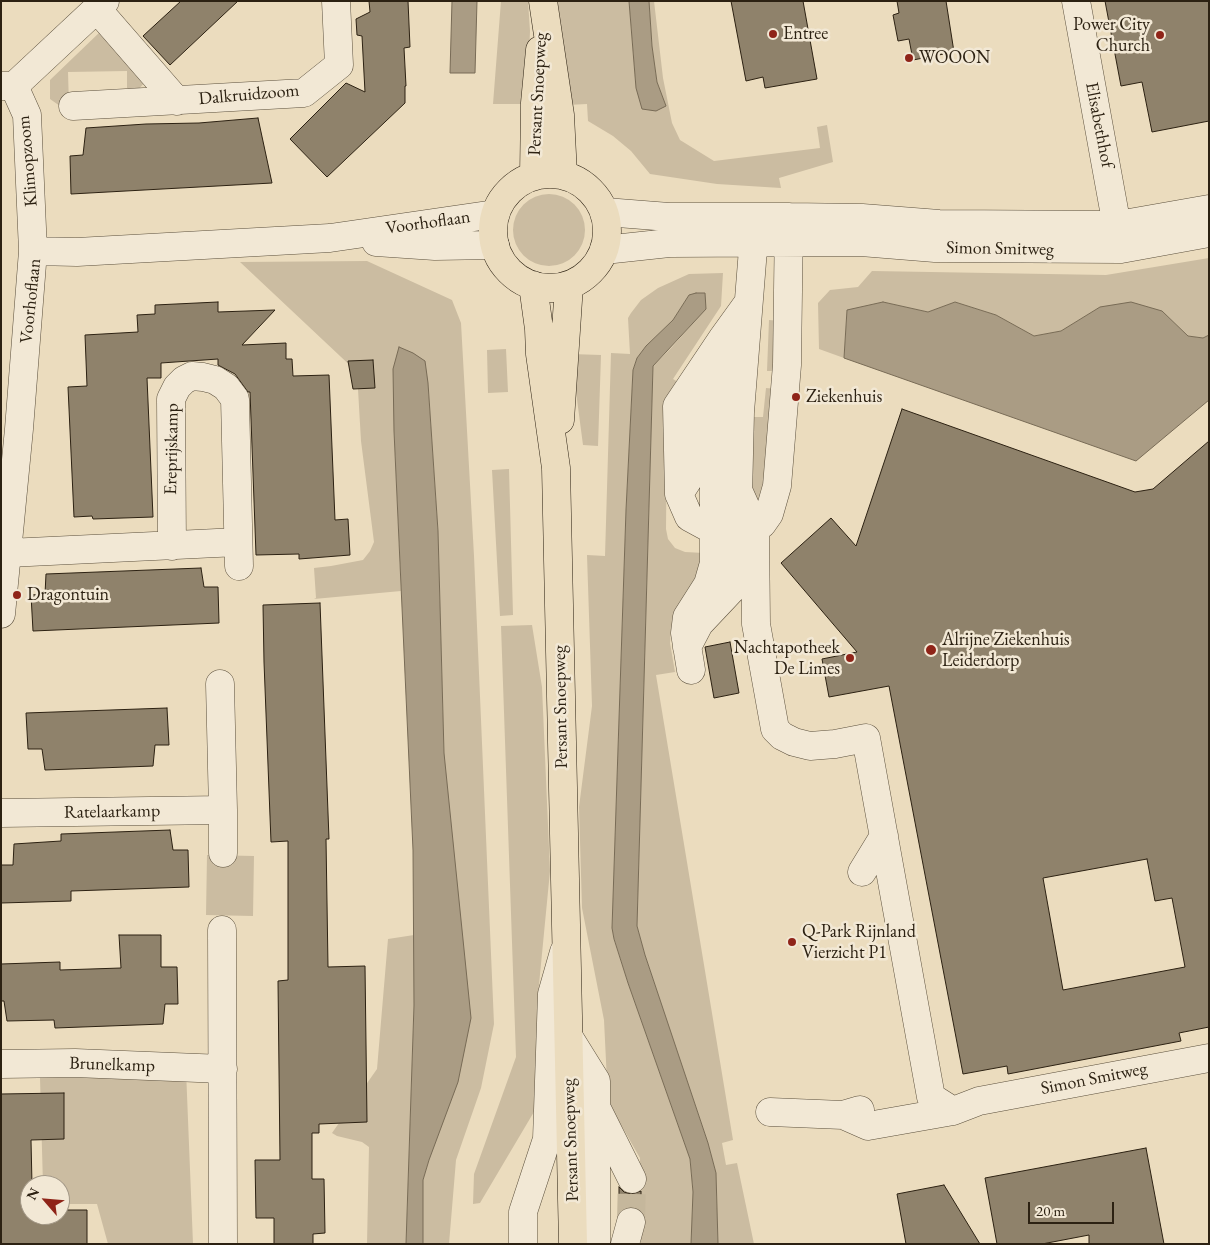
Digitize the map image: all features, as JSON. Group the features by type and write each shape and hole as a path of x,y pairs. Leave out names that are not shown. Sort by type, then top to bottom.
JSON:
{"main road":[{"name":"Persant Snoepweg","path":"543,6 560,115 563,175"},
{"name":"Persant Snoepweg","path":"534,176 535,103 543,6"},
{"path":"544,174 563,175 574,178 589,188 600,202 605,212 607,231 604,250 590,272 569,285 556,288 533,285 522,281 509,270 499,256 495,245 495,214 501,201 521,181 544,174"},
{"name":"Persant Snoepweg","path":"533,285 539,329 540,354 556,468"},
{"name":"Persant Snoepweg","path":"569,285 556,468 573,1244"}],"street":[{"name":"Dalkruidzoom","path":"74,106 304,93 339,65 336,1"},
{"name":"Elisabethhof","path":"1076,1 1120,238"},
{"name":"Dalkruidzoom","path":"101,5 177,100"},
{"path":"8,86 101,5"},
{"name":"Klimopzoom","path":"8,86 27,115 34,251"},
{"name":"Simon Smitweg","path":"1120,238 1209,209"},
{"name":"Simon Smitweg","path":"605,212 669,217 755,230"},
{"name":"Voorhoflaan","path":"1,614 34,251 77,252 330,238 495,214"},
{"name":"Simon Smitweg","path":"604,250 755,230 789,230 861,242 935,248 1209,233"},
{"path":"736,529 714,563 708,584 687,617 688,650 699,624 732,589 736,581 739,444 748,303 755,230"},
{"path":"748,303 677,406 678,494 689,517 736,529 762,524 769,514 776,486 786,365 789,230"},
{"name":"Voorhoflaan","path":"330,238 435,246 495,245"},
{"path":"678,449 746,346"},
{"name":"Ereprijskamp","path":"8,553 172,546 238,554 235,399 226,387 215,380 192,376 184,380 177,387 170,399 172,546"},
{"path":"678,494 742,396"},
{"path":"739,444 714,480 736,529 775,729 782,736 794,742 810,746 836,744 866,738 884,836 942,1104"},
{"path":"220,684 223,853"},
{"name":"Ratelaarkamp","path":"1,813 223,810"},
{"path":"862,872 884,836"},
{"path":"222,930 223,1244"},
{"name":"Persant Snoepweg","path":"523,1244 523,1212 547,1139 552,994 566,946"},
{"name":"Persant Snoepweg","path":"568,1036 596,1081 596,1244"},
{"name":"Simon Smitweg","path":"770,1112 843,1115 865,1108 902,1102 942,1104 979,1101 1209,1058"},
{"name":"Brunelkamp","path":"1,1064 75,1063 222,1069"},
{"name":"Simon Smitweg","path":"843,1115 868,1126 942,1104"},
{"name":"Persant Snoepweg","path":"596,1106 632,1179"}],"shaded area":[{"path":"452,1 477,1 475,73 450,73"},
{"path":"501,1 528,1 530,31 527,104 493,104"},
{"path":"558,1 629,1 636,88 666,106 657,82 652,46 649,1 654,1 663,78 672,123 680,140 714,161 820,148 817,127 827,125 833,162 779,178 781,188 717,184 650,174 631,151 613,136 588,121 587,104 567,105 559,46"},
{"path":"629,1 649,1 657,82 666,106 656,111 642,109 636,88"},
{"path":"101,31 147,80 135,93 127,88 127,71 68,72 69,106 60,106 50,99 50,80"},
{"path":"549,194 569,200 579,210 585,230 579,250 569,260 549,266 529,260 519,250 513,230 519,210 529,200"},
{"path":"1209,258 1209,335 1203,338 1188,336 1162,311 1100,307 1061,331 1034,336 996,315 955,302 928,312 883,302 847,311 844,358 819,349 818,303 830,290 858,287 872,271 1106,275"},
{"path":"367,261 452,300 461,323 474,556 494,1024 481,1088 456,1160 449,1244 423,1244 423,1180 429,1160 444,753 438,531 428,383 394,431 401,591 314,599 316,598 314,568 363,560 374,542 361,441 357,372 240,262"},
{"path":"723,273 721,306 673,379 683,385 667,420 666,529 668,539 675,548 685,552 704,553 705,568 671,629 670,643 675,672 656,675 733,1140 722,1143 726,1165 737,1163 754,1244 718,1244 716,1173 708,1143 637,926 653,366 705,309 689,295 673,320 646,346 637,358 633,370 626,510 612,928 628,983 690,1159 693,1192 691,1244 641,1244 640,1158 608,1102 604,1020 582,908 579,807 592,706 587,555 605,556 611,353 630,354 628,318 641,300 658,288 689,274"},
{"path":"705,293 706,309 653,366 637,926 708,1143 716,1173 718,1244 691,1244 693,1192 690,1159 628,983 612,928 626,510 633,370 637,358 646,346 673,320 689,295"},
{"path":"883,302 928,312 955,302 996,315 1034,336 1061,331 1100,307 1131,302 1162,311 1188,336 1203,338 1209,335 1209,400 1136,461 844,358 847,310"},
{"path":"769,320 781,321 778,371 767,371"},
{"path":"399,347 425,361 428,383 438,531 444,753 471,1018 458,1082 423,1180 423,1244 406,1244 414,1005 413,850 394,431 393,369"},
{"path":"506,349 508,392 488,393 487,350"},
{"path":"571,354 601,355 598,446 583,445"},
{"path":"766,388 777,389 772,454 756,505 753,505 746,417 763,417"},
{"path":"509,469 513,615 500,616 492,470"},
{"path":"532,625 542,687 550,871 538,995 541,1100 480,1203 473,1204 474,1174 516,1057 501,626"},
{"path":"207,855 254,856 253,916 206,915"},
{"path":"414,935 414,1005 406,1244 367,1244 369,1147 362,1142 332,1133 377,1069 388,939"},
{"path":"186,1070 193,1244 108,1244 97,1204 70,1204 70,1175 43,1175 40,1078"}],"building":[{"path":"181,1 238,1 170,65 143,36"},
{"path":"369,1 408,1 410,47 404,48 405,103 327,177 290,139 346,83 365,92 362,36 357,35 356,19 370,12"},
{"name":"Entree","path":"731,1 803,1 817,79 765,88 763,77 746,81"},
{"path":"897,1 946,1 954,52 913,60 909,39 898,41 893,15 899,13"},
{"name":"Power City Church","path":"1105,1 1209,1 1209,121 1152,132 1142,82 1121,86"},
{"path":"258,118 272,183 71,194 70,156 83,155 86,128 199,123"},
{"path":"218,302 218,312 275,310 242,345 286,343 286,359 292,359 293,376 329,375 335,520 348,519 350,555 299,559 299,554 256,555 250,392 248,392 235,374 218,365 218,359 161,363 161,378 147,378 153,517 93,519 92,516 74,517 68,387 87,386 85,335 138,332 137,315 155,314 155,305"},
{"path":"373,360 375,388 353,389 348,361"},
{"path":"902,409 1135,492 1153,489 1209,441 1209,1027 1179,1033 1181,1041 1008,1074 1007,1066 963,1074 889,686 829,697 822,659 857,652 781,563 831,518 856,546","holes":["1147,859 1155,901 1172,898 1185,967 1063,990 1043,878"]},
{"path":"201,568 204,587 218,587 219,623 33,631 31,595 45,594 46,574"},
{"path":"320,603 329,839 326,839 328,967 365,966 367,1122 319,1124 319,1133 312,1133 312,1179 324,1179 325,1233 313,1234 313,1244 274,1244 274,1218 256,1218 255,1160 280,1160 278,981 288,980 288,841 271,842 263,605"},
{"path":"730,642 739,693 714,698 705,647"},
{"path":"167,708 169,745 155,745 153,766 45,770 42,749 28,749 26,713"},
{"path":"170,830 173,850 188,850 189,887 71,891 71,901 1,903 1,865 13,865 14,844 61,841 61,834"},
{"path":"119,935 161,935 161,967 177,967 178,1004 165,1004 163,1024 55,1028 54,1020 7,1021 4,1001 1,1001 1,964 60,962 60,970 121,968"},
{"path":"64,1093 64,1139 31,1140 32,1175 20,1175 20,1225 70,1225 70,1210 87,1210 87,1244 1,1244 1,1094"},
{"path":"1146,1148 1164,1244 1089,1244 1089,1235 1042,1244 997,1244 985,1178"},
{"path":"944,1185 980,1244 906,1244 897,1194"},
{"path":"619,1187 624,1192 631,1194 641,1191 641,1211 635,1207 628,1207 619,1213"}],"tunnel":[{"path":"631,1222 632,1179"}],"place":[{"name":"Entree","path":"773,34"},
{"name":"Power City Church","path":"1160,35"},
{"name":"WOOON","path":"909,58"},
{"name":"Ziekenhuis","path":"796,397"},
{"name":"Dragontuin","path":"17,595"},
{"name":"Alrijne Ziekenhuis Leiderdorp","path":"931,650"},
{"name":"Nachtapotheek De Limes","path":"850,658"},
{"name":"Q-Park Rijnland Vierzicht P1","path":"792,942"}]}
